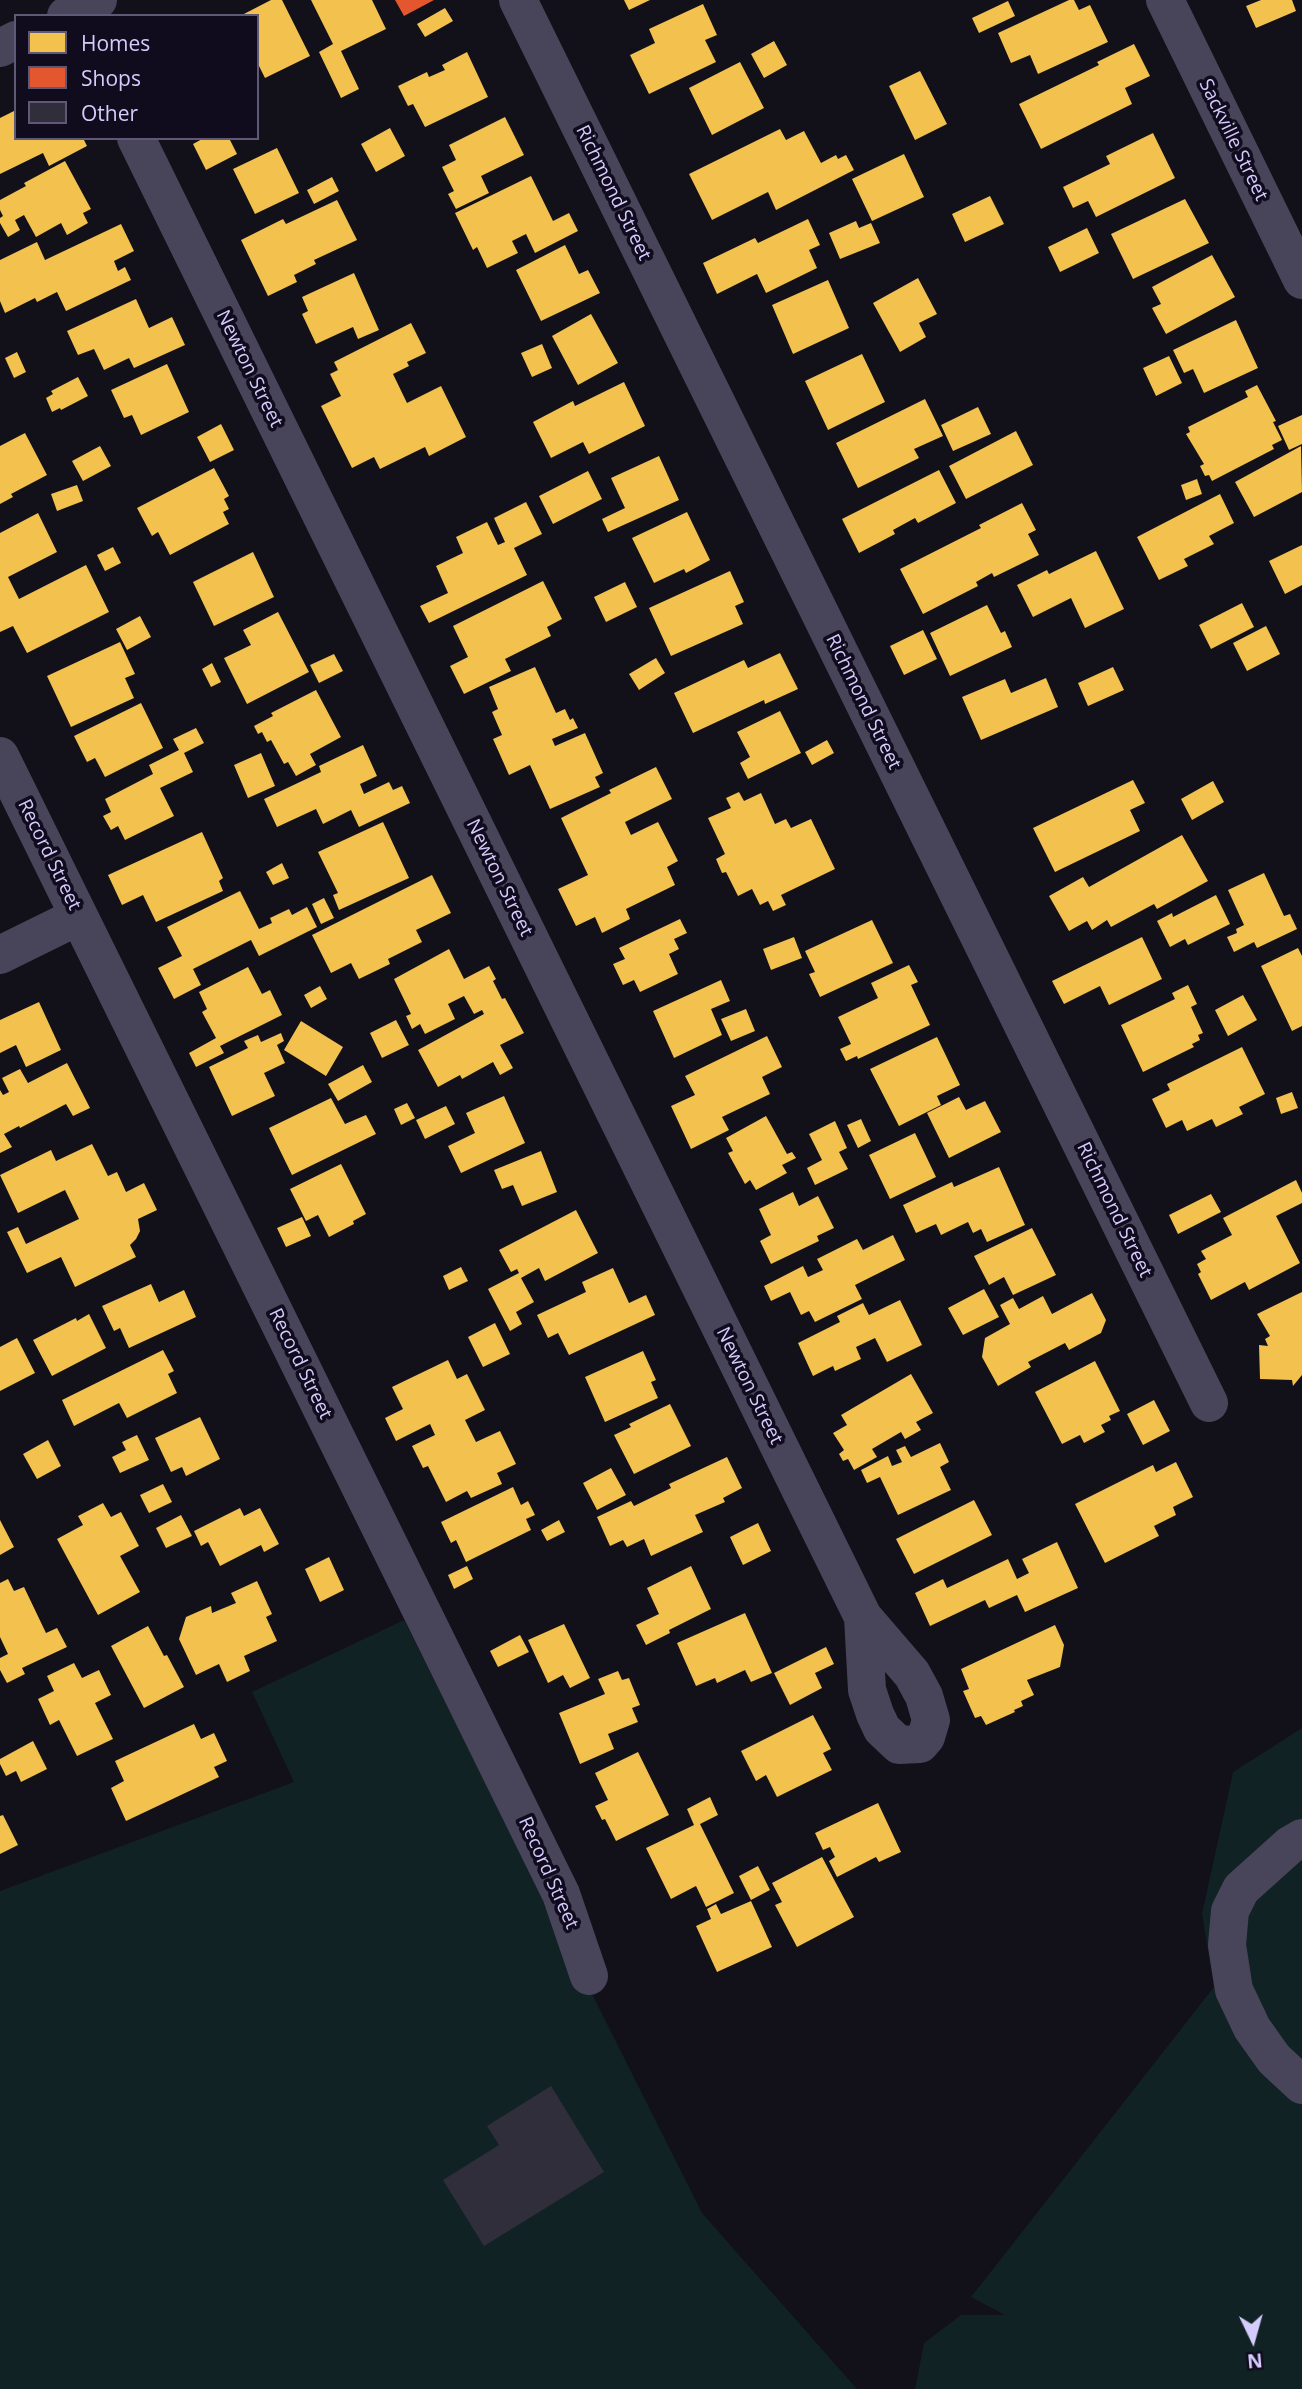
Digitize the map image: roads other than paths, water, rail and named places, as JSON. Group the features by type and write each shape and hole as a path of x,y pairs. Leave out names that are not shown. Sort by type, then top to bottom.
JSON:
{"street":[{"name":"Richmond Street","path":"518,0 1209,1403"},
{"name":"Sackville Street","path":"1165,0 1302,280"},
{"name":"Newton Street","path":"137,140 863,1617"},
{"name":"Record Street","path":"0,756 561,1894 589,1976"},
{"path":"0,956 79,916"},
{"path":"1302,1838 1290,1845 1241,1888 1230,1911 1227,1945 1234,1990 1252,2028 1274,2059 1302,2085"}]}
